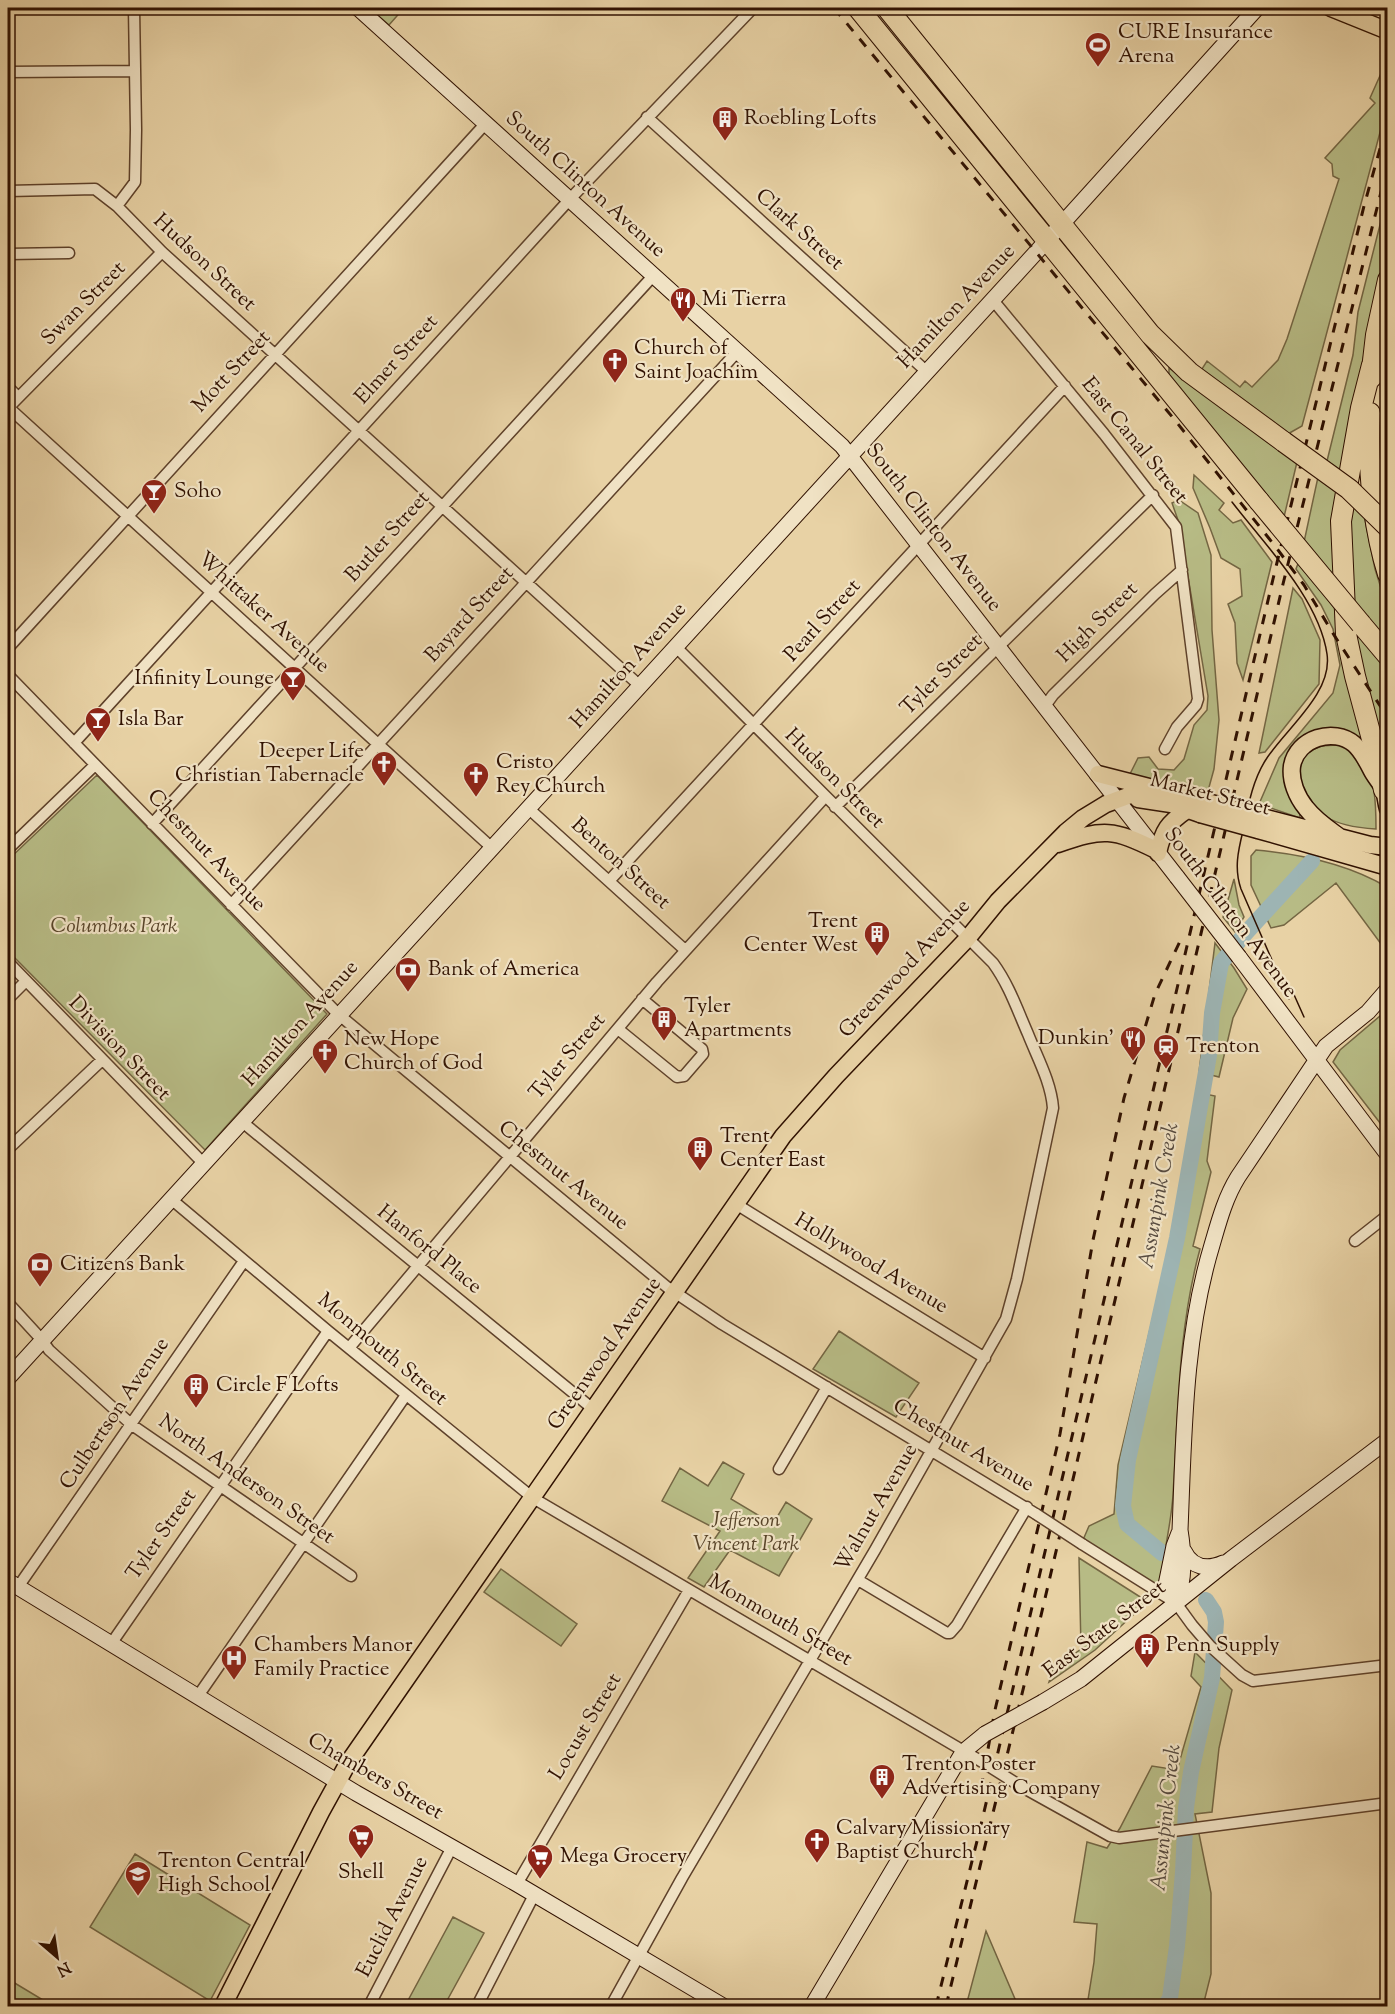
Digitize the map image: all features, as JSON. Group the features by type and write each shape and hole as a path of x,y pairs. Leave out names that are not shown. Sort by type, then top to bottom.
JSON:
{"highway":[{"path":"858,8 1388,656"},
{"path":"887,8 1144,327 1168,353 1210,389 1349,489 1388,527"},
{"path":"904,8 955,90"},
{"path":"1386,799 1346,634 1341,521 1361,408 1372,365 1388,280"},
{"path":"1372,365 1369,428 1371,472 1377,535 1388,574"}],"main road":[{"path":"1331,8 1354,12 1388,31"},
{"path":"1341,838 1319,822 1306,809 1298,796 1292,777 1292,768 1305,744 1321,736 1336,735 1348,740 1360,750 1386,799"},
{"path":"1098,774 1156,789"},
{"name":"Market Street","path":"1117,800 1132,793 1156,789 1196,808"},
{"name":"Market Street","path":"1117,800 1156,801 1262,824 1388,847"},
{"name":"Greenwood Avenue","path":"223,2007 348,1763 783,1136 844,1068 967,939 998,901 1083,818 1117,800"},
{"path":"1054,845 1085,835 1108,832 1121,834 1157,851 1163,832 1169,824 1196,808"},
{"name":"Market Street","path":"1262,824 1361,861 1388,867"}],"street":[{"path":"117,206 135,182 134,8"},
{"name":"South Clinton Avenue","path":"358,8 842,446 1239,957 1388,1155"},
{"name":"Elmer Street","path":"74,743 570,199 753,8"},
{"name":"Hamilton Avenue","path":"8,1378 1257,8"},
{"path":"8,72 134,71"},
{"name":"Clark Street","path":"647,117 926,371"},
{"name":"Mott Street","path":"8,648 486,123"},
{"name":"Hudson Street","path":"8,190 95,189 117,206 162,252 639,685"},
{"name":"Swan Street","path":"8,407 162,252"},
{"path":"8,254 69,253"},
{"name":"Butler Street","path":"152,824 653,276"},
{"name":"East Canal Street","path":"992,299 1153,495 1178,530 1197,702 1177,726 1165,749"},
{"name":"Bayard Street","path":"231,905 737,352"},
{"name":"Pearl Street","path":"609,882 1065,386"},
{"path":"8,387 18,398"},
{"name":"Whittaker Avenue","path":"8,407 491,847"},
{"name":"Tyler Street","path":"835,807 1153,495"},
{"name":"High Street","path":"1045,706 1053,695 1182,570"},
{"name":"Hudson Street","path":"675,646 967,939"},
{"name":"Chestnut Avenue","path":"8,675 338,1014 675,1293 722,1324 1032,1510 1176,1603"},
{"path":"8,849 95,765"},
{"name":"Tyler Street","path":"349,1348 642,999 825,797"},
{"name":"Benton Street","path":"528,808 685,950"},
{"name":"Walnut Avenue","path":"611,2007 638,1956 858,1581 1006,1319 1053,1108 1047,1084 1006,983 993,963 967,939"},
{"name":"Division Street","path":"8,962 203,1163"},
{"path":"8,999 26,981"},
{"path":"1176,1603 1182,1581 1184,1551 1180,1530 1190,1345 1201,1284 1230,1189 1326,1046 1368,1012 1388,989"},
{"path":"618,1029 677,1077 684,1076 703,1054 696,1044 642,999"},
{"path":"8,1149 102,1060"},
{"name":"Hanford Place","path":"241,1121 593,1409"},
{"name":"Monmouth Street","path":"171,1199 532,1498 1022,1787 1110,1836 1119,1838 1388,1803"},
{"name":"Hollywood Avenue","path":"736,1204 985,1358"},
{"path":"1355,1241 1388,1215"},
{"name":"Culbertson Avenue","path":"13,1584 132,1425 244,1261"},
{"path":"8,1303 23,1320"},
{"path":"8,1311 23,1320"},
{"name":"North Anderson Street","path":"23,1320 49,1350 132,1425 351,1576"},
{"name":"Tyler Street","path":"111,1644 328,1331"},
{"path":"779,1469 827,1387"},
{"path":"198,1696 406,1395"},
{"name":"East State Street","path":"812,2007 963,1752 985,1734 1082,1679 1231,1559 1388,1440"},
{"path":"858,1581 950,1633 1032,1510"},
{"path":"1180,1530 1174,1546 1166,1585 1167,1591 1201,1637 1242,1675 1253,1681 1388,1665"},
{"path":"1184,1551 1191,1562 1202,1567 1213,1567 1231,1559"},
{"name":"Chambers Street","path":"13,1584 338,1782 517,1884 723,2007"},
{"name":"Locust Street","path":"517,1884 688,1590"},
{"name":"Euclid Avenue","path":"369,2007 452,1847"},
{"path":"477,2007 534,1895"}],"green space":[{"path":"378,8 404,8 389,25 374,12"},
{"path":"1387,60 1387,106 1302,426 1286,435 1200,372 1207,361 1240,387 1245,381 1252,387 1278,360 1287,339 1339,179 1333,176 1332,164 1325,158 1375,103 1370,98"},
{"path":"1387,197 1387,246 1369,323 1345,473 1327,461 1353,355 1358,312"},
{"path":"1169,368 1297,462 1284,517 1169,375"},
{"path":"1194,475 1224,503 1219,510 1233,523 1241,520 1272,562 1243,680 1237,663 1235,623 1228,604 1242,596 1240,569 1221,558 1193,488"},
{"path":"1318,477 1340,494 1338,582 1304,542"},
{"path":"1179,500 1198,513 1211,555 1212,630 1219,720 1214,769 1208,791 1129,776 1138,758 1149,757 1158,769 1174,770 1184,759 1194,725 1207,710 1208,696 1179,523 1172,503"},
{"path":"1349,504 1364,515 1375,569 1387,607 1387,647 1350,595"},
{"path":"1299,561 1338,613 1369,740 1355,737 1295,747 1300,818 1259,804 1279,758 1333,693 1340,665 1333,629 1321,605 1296,569"},
{"path":"1293,588 1302,599 1320,640 1319,684 1265,752 1259,753"},
{"path":"1354,627 1387,669 1387,771 1363,686"},
{"path":"1342,745 1359,755 1369,771 1374,790 1376,829 1350,826 1332,820 1311,802 1305,792 1300,771 1302,761 1308,753 1322,746"},
{"name":"Columbus Park","path":"97,775 327,1014 205,1150 8,951 8,860"},
{"path":"1256,850 1324,861 1356,872 1387,887 1387,952 1336,883 1284,925 1271,928 1251,885 1251,856"},
{"path":"1234,879 1244,917 1235,932 1223,917"},
{"path":"1215,943 1247,989 1233,1018 1219,1077 1199,1072"},
{"path":"1387,1010 1387,1132 1333,1062 1340,1050"},
{"path":"1196,1092 1215,1096 1207,1161 1211,1172 1193,1246 1200,1249 1183,1340 1172,1507 1160,1590 1083,1540 1089,1526 1114,1514 1118,1465 1176,1219"},
{"path":"839,1331 919,1383 896,1417 813,1369"},
{"name":"Jefferson Vincent Park","path":"723,1462 744,1474 731,1499 773,1524 786,1502 812,1519 779,1576 730,1550 704,1587 688,1578 720,1531 662,1501 680,1468 708,1486"},
{"path":"1079,1558 1145,1600 1145,1604 1095,1650 1049,1682 1053,1670 1081,1649"},
{"path":"501,1569 577,1624 561,1646 484,1592"},
{"path":"1195,1652 1232,1690 1219,1748 1212,1812 1195,1814 1211,1893 1211,1974 1203,2006 1087,2006 1097,1924 1074,1922 1087,1842 1107,1848 1152,1766 1177,1770 1201,1687 1191,1676"},
{"path":"135,1854 250,1925 210,2001 90,1927"},
{"path":"453,1917 484,1933 444,2006 405,2006"},
{"path":"986,1931 1018,2006 966,2006"},
{"path":"8,1979 53,2006 8,2006"}],"waterway":[{"name":"Assunpink Creek","path":"1162,1553 1127,1524 1123,1506 1128,1460 1177,1238 1209,1055 1212,1013 1221,963 1312,861"},
{"name":"Assunpink Creek","path":"1165,2006 1170,1998 1177,1946 1186,1808 1191,1772 1212,1678 1216,1622 1214,1612 1206,1600"}],"tram line":[{"path":"1232,502 1302,593 1322,633 1327,654 1327,669 1323,683 1305,711 1273,749 1257,777 1237,860 1241,889 1289,999"},
{"path":"1291,988 1304,1017"}],"railway":[{"path":"834,8 1174,419 1275,546 1304,585 1388,718"},
{"path":"936,2006 980,1829 1273,579 1364,206 1388,120"},
{"path":"946,2006 1039,1624 1283,584 1388,164"},
{"path":"981,1788 995,1710 1060,1434 1093,1240 1124,1098 1155,994 1183,935"}],"place":[{"name":"CURE Insurance Arena","path":"1098,68"},
{"name":"Roebling Lofts","path":"725,142"},
{"name":"Mi Tierra","path":"683,323"},
{"name":"Church of Saint Joachim","path":"615,384"},
{"name":"Soho","path":"154,515"},
{"name":"Infinity Lounge","path":"293,702"},
{"name":"Isla Bar","path":"98,743"},
{"name":"Deeper Life Christian Tabernacle","path":"384,787"},
{"name":"Cristo Rey Church","path":"476,798"},
{"name":"Trent Center West","path":"877,957"},
{"name":"Bank of America","path":"408,993"},
{"name":"Tyler Apartments","path":"664,1042"},
{"name":"Dunkin'","path":"1133,1062"},
{"name":"Trenton","path":"1166,1070"},
{"name":"New Hope Church of God","path":"325,1075"},
{"name":"Trent Center East","path":"700,1172"},
{"name":"Citizens Bank","path":"40,1288"},
{"name":"Circle F Lofts","path":"196,1409"},
{"name":"Penn Supply","path":"1147,1669"},
{"name":"Chambers Manor Family Practice","path":"234,1681"},
{"name":"Trenton Poster Advertising Company","path":"882,1800"},
{"name":"Shell","path":"361,1860"},
{"name":"Calvary Missionary Baptist Church","path":"817,1864"},
{"name":"Mega Grocery","path":"540,1880"},
{"name":"Trenton Central High School","path":"138,1897"}]}
